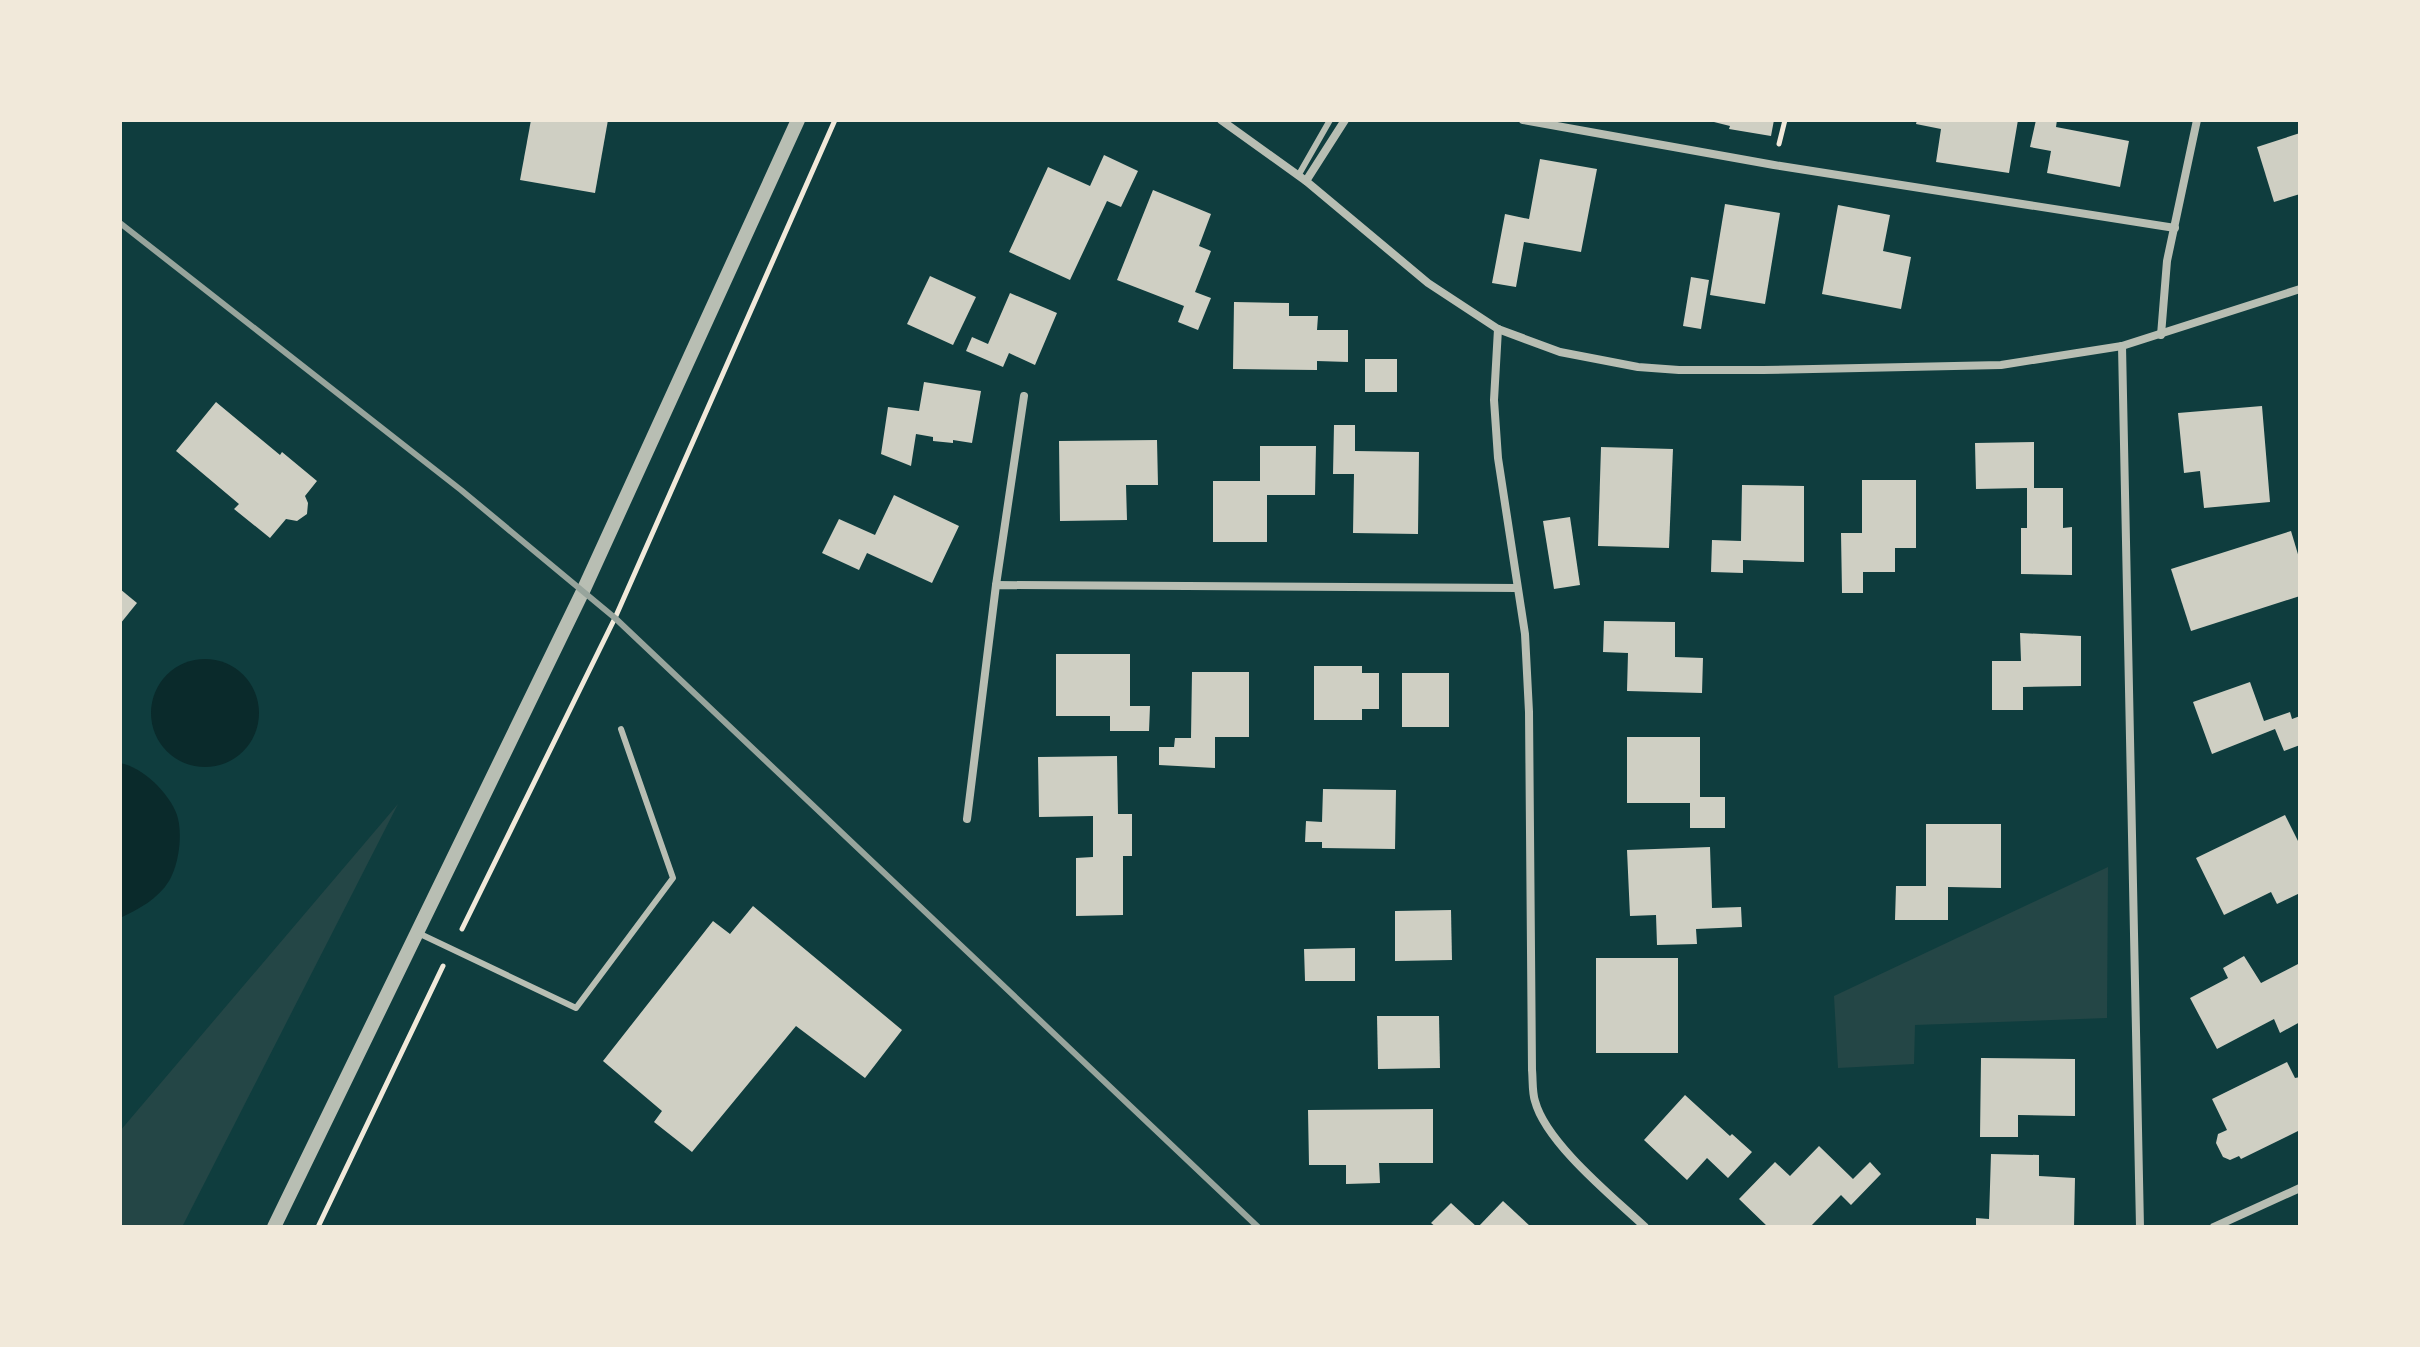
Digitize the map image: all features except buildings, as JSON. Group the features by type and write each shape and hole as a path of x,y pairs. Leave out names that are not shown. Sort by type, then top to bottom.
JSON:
{"street":[{"path":"274,1227 583,591 798,120"},
{"path":"1221,120 1302,178 1428,283 1498,329 1560,352 1638,367 1679,370 2001,365 2122,346 2300,289"},
{"path":"1302,178 1345,120"},
{"path":"1523,120 1774,165 2175,228"},
{"path":"2161,335 2167,261 2197,120"},
{"path":"1498,329 1494,400 1498,458 1525,634 1529,712 1532,1070 1535,1102 1549,1129 1570,1155 1645,1227"},
{"path":"2122,346 2140,1227"},
{"path":"967,819 996,585 1024,396"},
{"path":"996,585 1517,588"},
{"path":"2214,1227 2300,1188"}],"lane":[{"path":"1302,178 1330,120"},
{"path":"416,932 576,1008 673,878 621,729"}],"path":[{"path":"318,1227 615,618 835,120"}],"shaded area":[{"path":"205,659 226,663 243,675 255,692 259,713 255,734 243,751 226,763 205,767 184,763 167,751 155,734 151,713 155,692 167,675 184,663"},
{"path":"120,763 146,775 168,798 177,815 180,840 178,858 165,887 148,903 120,918"},
{"path":"398,804 182,1227 120,1227 120,1131"},
{"path":"2108,867 2107,1018 1915,1025 1914,1064 1838,1068 1834,996"}],"railway":[{"path":"120,223 461,490 615,618 1258,1227"}]}
